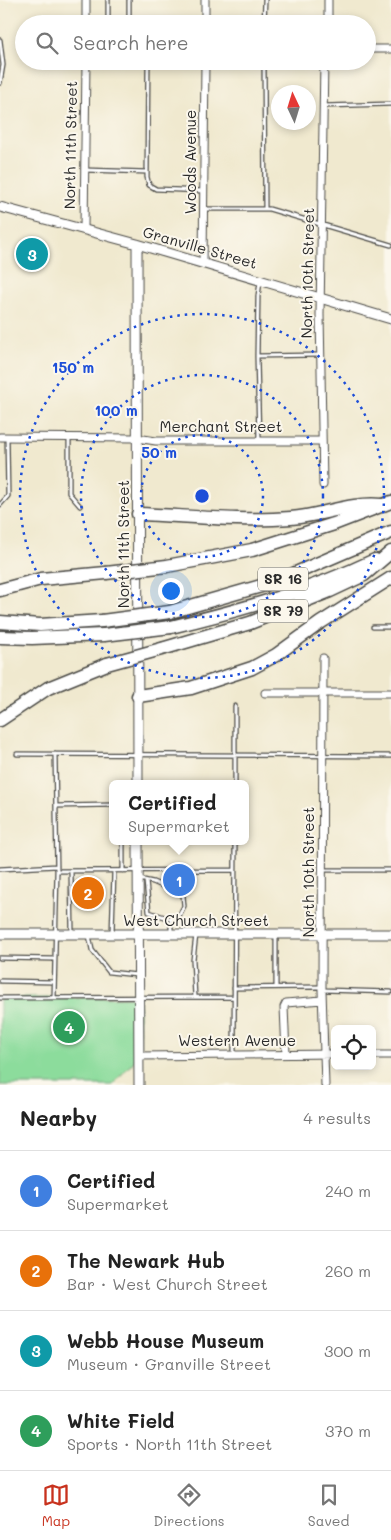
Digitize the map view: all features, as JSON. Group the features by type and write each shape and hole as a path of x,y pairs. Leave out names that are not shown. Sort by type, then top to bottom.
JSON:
{"highway":[{"path":"138,514 266,519 314,515 364,503 386,503"},
{"path":"0,590 42,579 168,566 252,550 334,524 386,503"},
{"name":"SR 16","path":"0,622 40,624 102,621 170,612 275,582 391,532"},
{"name":"SR 16","path":"0,637 32,638 104,635 171,627 262,604 352,570 391,552"},
{"name":"SR 79","path":"0,720 48,688 107,664 250,623 330,591 364,575 391,552"},
{"path":"138,696 191,688 252,668 276,655 320,623 391,578"}],"street":[{"path":"86,0 86,15"},
{"path":"205,0 205,15"},
{"path":"328,0 328,15"},
{"path":"376,49 391,49"},
{"name":"North 11th Street","path":"84,229 86,70"},
{"name":"Woods Avenue","path":"203,263 205,70"},
{"name":"North 10th Street","path":"323,485 320,298 323,225 324,70"},
{"name":"Granville Street","path":"0,207 137,244 391,319"},
{"name":"North 11th Street","path":"137,244 138,780"},
{"name":"Merchant Street","path":"3,437 137,438 156,441 322,441"},
{"name":"North 10th Street","path":"322,658 322,1000 325,1085"},
{"path":"265,693 391,693"},
{"path":"138,845 141,877 138,934 139,1085"},
{"name":"West Church Street","path":"0,934 391,934"},
{"path":"286,1054 284,1007 286,1003 322,1000"},
{"name":"Western Avenue","path":"139,1056 234,1053 331,1054"},
{"path":"376,1055 391,1055"}],"lane":[{"path":"108,0 108,15"},
{"path":"128,15 129,0"},
{"path":"264,0 264,15"},
{"path":"0,40 3,64 0,83"},
{"path":"148,70 148,182 152,188 205,191"},
{"path":"264,70 265,209"},
{"path":"324,106 391,104"},
{"path":"85,170 147,172"},
{"path":"204,209 265,209 391,245"},
{"path":"258,441 258,296 261,280"},
{"path":"257,356 320,355"},
{"path":"0,505 8,496 3,437"},
{"path":"69,437 69,493 80,506"},
{"path":"373,627 391,627"},
{"path":"235,706 235,780"},
{"path":"17,754 391,756"},
{"path":"54,998 57,871 55,754"},
{"path":"56,806 109,806"},
{"path":"123,845 123,871"},
{"path":"234,1053 235,845"},
{"path":"0,869 57,866"},
{"path":"141,877 234,870"},
{"path":"322,870 391,870"},
{"path":"57,871 123,871 141,877 183,895 184,906 179,916 171,919 149,912 141,877"},
{"path":"71,871 72,934"},
{"path":"112,934 114,871"},
{"path":"171,919 171,934"},
{"path":"89,934 92,950 109,972 138,975"},
{"path":"195,997 192,960 196,934"},
{"path":"276,935 276,987"},
{"path":"0,958 54,959"},
{"path":"0,981 54,982"},
{"path":"234,988 322,988 391,992"},
{"path":"0,998 234,997"}],"green space":[{"path":"139,997 139,1056 112,1085 0,1085 0,998"}],"place":[{"name":"Webb House Museum","path":"32,254"},
{"name":"Certified","path":"179,880"},
{"name":"The Newark Hub","path":"88,893"},
{"name":"White Field","path":"69,1027"}]}
